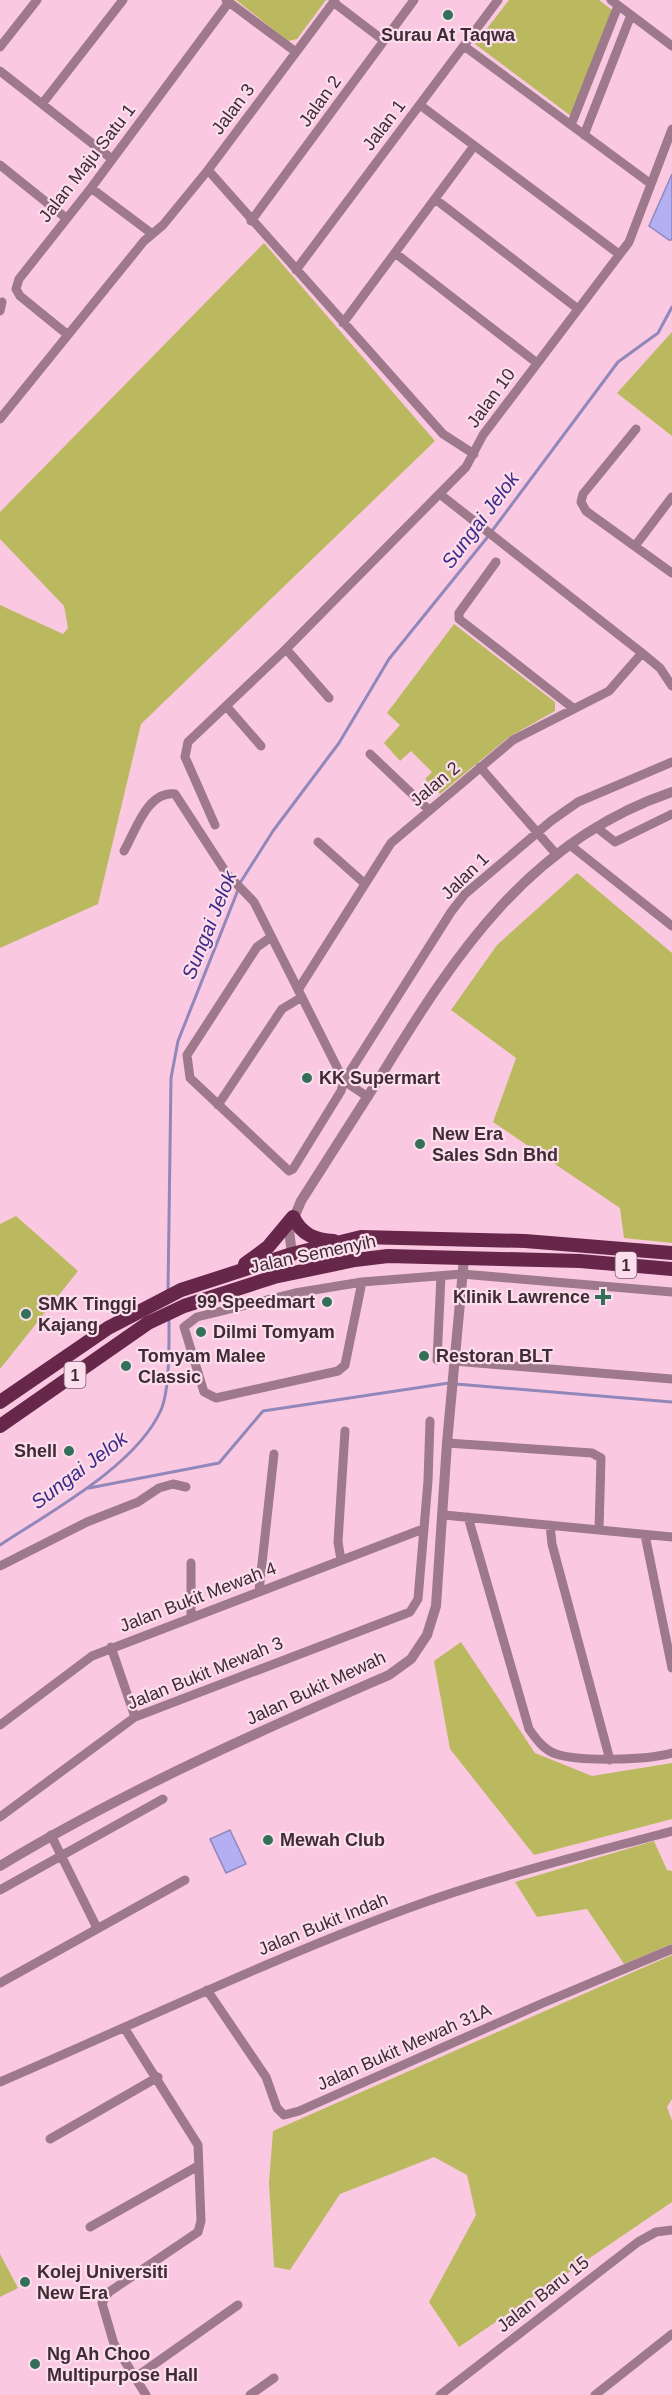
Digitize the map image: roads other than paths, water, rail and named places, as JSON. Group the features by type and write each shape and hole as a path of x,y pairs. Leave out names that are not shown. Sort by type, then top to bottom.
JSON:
{"main road":[{"path":"233,1272 268,1247 293,1217 306,1234 319,1240 342,1242"},
{"name":"Jalan Semenyih","path":"0,1402 75,1350 141,1310 181,1290 292,1254 342,1242 370,1237 525,1241 672,1254"},
{"path":"434,1238 455,1247 464,1259 468,1251 475,1247 519,1244 525,1241"},
{"path":"206,1298 219,1288 279,1267 292,1254 299,1262 344,1256 354,1260"},
{"name":"Jalan Semenyih","path":"3,1424 147,1324 184,1306 274,1277 354,1260 388,1256 580,1261 672,1269"},
{"path":"75,1350 81,1355 88,1354 147,1324"},
{"path":"3,1424 21,1404 73,1366 77,1361 75,1350"}],"street":[{"path":"0,47 37,0"},
{"path":"42,104 123,0"},
{"name":"Jalan 2","path":"251,221 414,0"},
{"name":"Jalan 1","path":"296,270 498,0"},
{"path":"227,1 296,52"},
{"name":"Jalan Maju Satu 1","path":"68,335 20,296 16,289 19,279 91,188 227,1"},
{"path":"334,1 384,40"},
{"name":"Jalan 3","path":"0,419 151,233 163,225 208,170 334,1"},
{"path":"571,125 615,3 672,46"},
{"path":"584,135 631,15"},
{"path":"464,46 651,184"},
{"path":"0,71 112,159"},
{"path":"420,105 620,254"},
{"name":"Jalan 10","path":"215,825 185,757 188,742 227,707 441,495 474,454 483,435 629,242 672,129"},
{"path":"343,322 474,146"},
{"path":"0,165 66,218"},
{"path":"208,170 443,434 474,454"},
{"path":"91,188 151,233"},
{"path":"435,199 578,309"},
{"path":"395,253 537,363"},
{"path":"636,429 583,494 581,502 586,511 672,573"},
{"path":"441,495 642,653 660,668 672,686"},
{"path":"635,546 672,497"},
{"path":"496,562 459,613 459,619 573,708"},
{"path":"286,649 329,698"},
{"name":"Jalan 2","path":"300,994 364,883 391,843 513,740 609,691 642,653"},
{"path":"227,707 261,746"},
{"path":"370,754 429,810"},
{"name":"Jalan 1","path":"218,1105 289,1171 293,1169 341,1091 344,1081 451,912 465,894 537,833 578,802 672,762"},
{"path":"480,767 557,855"},
{"path":"292,1254 288,1236 293,1217 311,1185 438,983 478,930 518,887 570,845 596,827 648,800 672,792"},
{"path":"124,851 154,798 168,793 175,794 227,874 254,902 344,1081 368,1096"},
{"path":"596,827 615,842 672,814"},
{"path":"318,842 364,883"},
{"path":"570,845 672,926"},
{"path":"271,937 257,947 188,1055 189,1078 218,1105 282,1009 300,994"},
{"name":"Jalan Bukit Mewah","path":"0,1866 51,1835 161,1778 389,1675 411,1659 427,1635 436,1606 444,1515 447,1443 464,1259"},
{"path":"362,1282 345,1365 338,1371 216,1398 204,1392 184,1327 196,1317 295,1293 362,1282 462,1275 672,1292"},
{"path":"437,1360 441,1276"},
{"path":"454,1367 672,1379"},
{"path":"423,1529 428,1481 430,1421"},
{"path":"341,1560 338,1542 345,1431"},
{"path":"447,1443 592,1453 601,1458 599,1530"},
{"path":"259,1591 274,1454"},
{"path":"428,1481 444,1482"},
{"path":"0,1566 87,1522 138,1502 159,1488 173,1484 186,1487"},
{"path":"444,1515 672,1537"},
{"path":"468,1517 530,1729 538,1743 556,1754 610,1760 672,1753"},
{"path":"550,1525 552,1544 610,1760"},
{"name":"Jalan Bukit Mewah 4","path":"0,1725 82,1662 111,1647 423,1529"},
{"name":"Jalan Bukit Mewah 3","path":"0,1817 135,1717 410,1612 418,1599 423,1529"},
{"path":"645,1535 672,1668"},
{"path":"191,1617 192,1563"},
{"path":"111,1647 135,1717"},
{"path":"0,1890 163,1799"},
{"name":"Jalan Bukit Indah","path":"0,2082 125,2029 207,1990 407,1908 672,1831"},
{"path":"51,1835 97,1928"},
{"path":"0,1983 185,1880"},
{"name":"Jalan Bukit Mewah 31A","path":"207,1990 266,2077 277,2108 284,2115 299,2111 543,2003 672,1949"},
{"path":"125,2029 158,2077 198,2145 201,2221 198,2232 109,2292 102,2303 114,2344 146,2395"},
{"path":"50,2139 158,2077"},
{"path":"90,2227 198,2166"},
{"name":"Jalan Baru 15","path":"440,2395 638,2242 656,2232 672,2230"},
{"path":"135,2377 238,2305"},
{"path":"595,2395 672,2334"},
{"path":"250,2395 274,2378"}],"waterway":[{"name":"Sungai Jelok","path":"240,883 273,831 339,743 389,659 486,539 618,362 658,333 672,307"},
{"name":"Sungai Jelok","path":"168,1291 171,1078 178,1041 238,890"},
{"name":"Sungai Jelok","path":"0,1545 90,1486 112,1469 149,1431 161,1410 166,1390 169,1319"},
{"path":"89,1488 219,1463 263,1411 449,1383"},
{"path":"456,1384 672,1402"}],"place":[{"name":"Surau At Taqwa","path":"448,15"},
{"name":"KK Supermart","path":"307,1078"},
{"name":"New Era Sales Sdn Bhd","path":"420,1144"},
{"name":"Klinik Lawrence","path":"603,1297"},
{"name":"99 Speedmart","path":"327,1302"},
{"name":"SMK Tinggi Kajang","path":"26,1314"},
{"name":"Dilmi Tomyam","path":"201,1332"},
{"name":"Restoran BLT","path":"424,1356"},
{"name":"Tomyam Malee Classic","path":"126,1366"},
{"name":"Shell","path":"69,1451"},
{"name":"Mewah Club","path":"268,1840"},
{"name":"Kolej Universiti New Era","path":"25,2282"},
{"name":"Ng Ah Choo Multipurpose Hall","path":"35,2364"}]}
